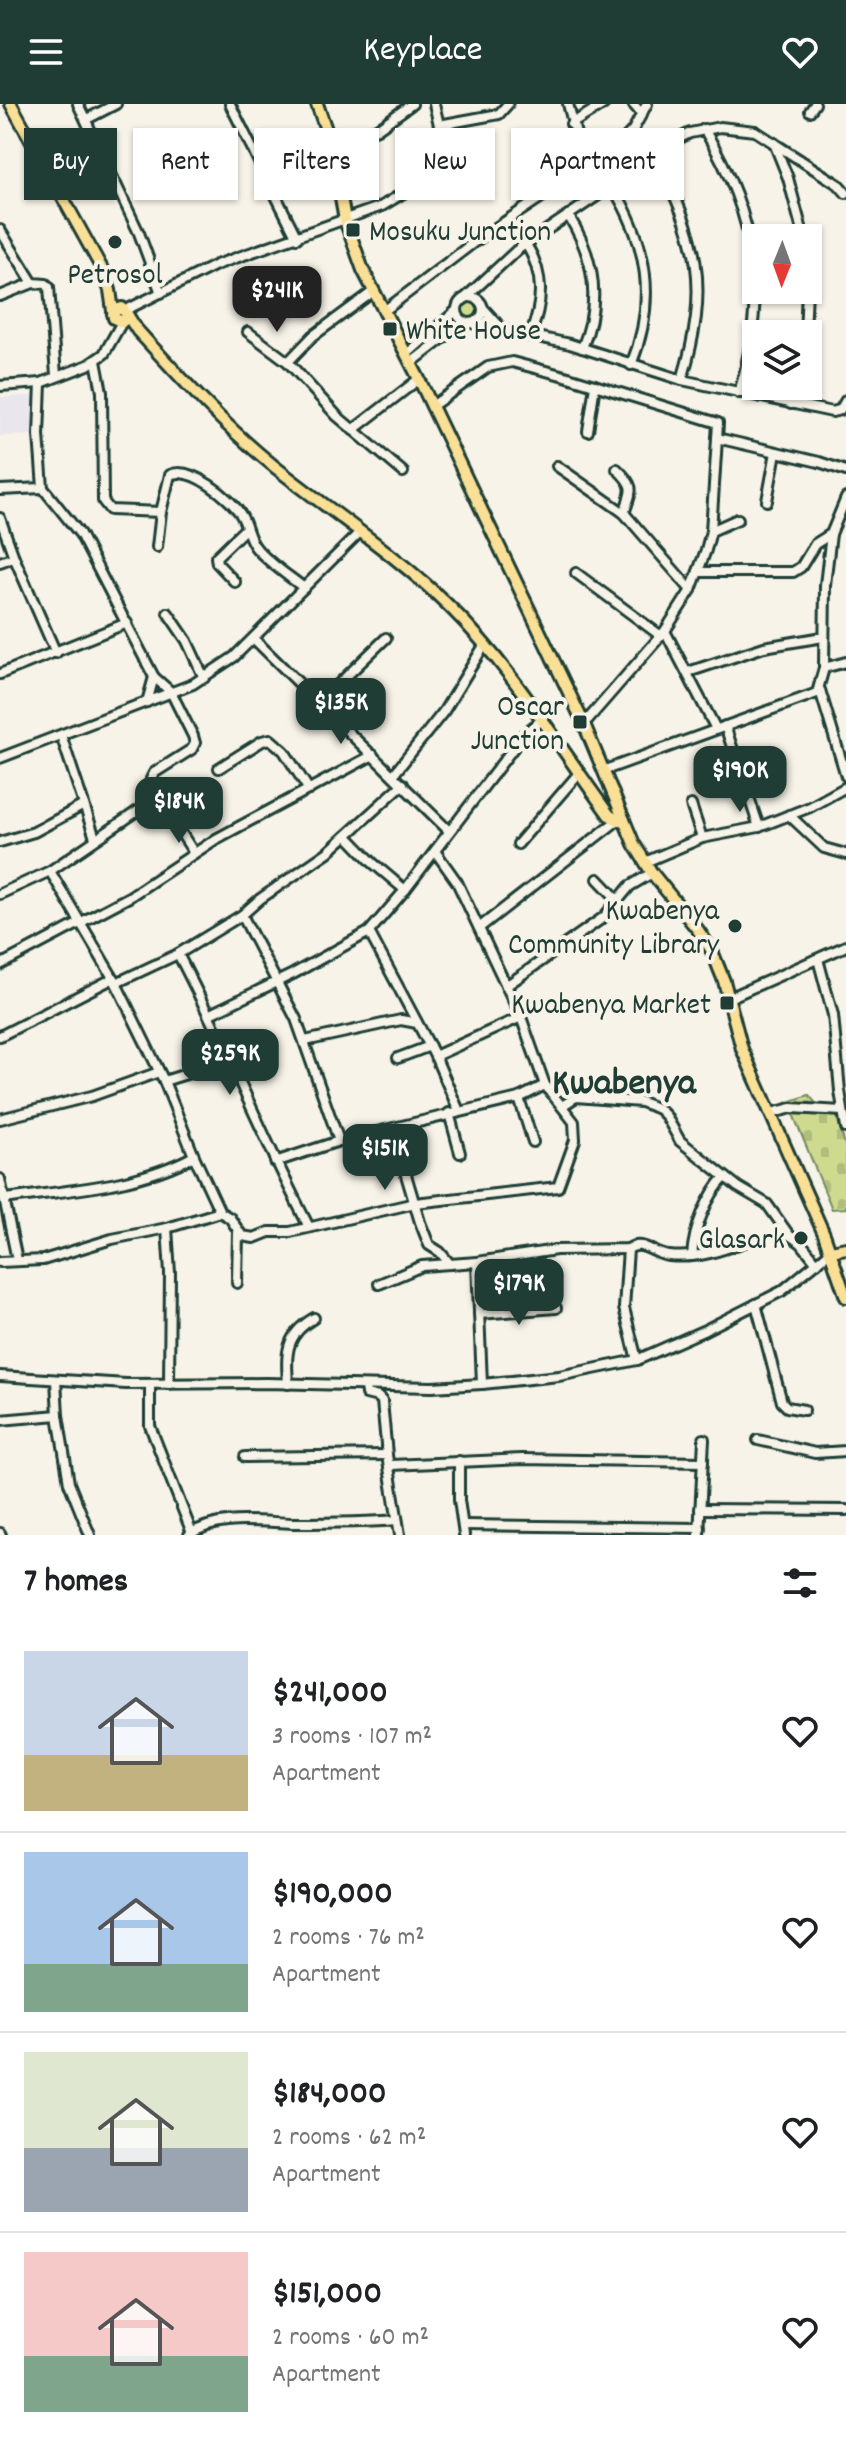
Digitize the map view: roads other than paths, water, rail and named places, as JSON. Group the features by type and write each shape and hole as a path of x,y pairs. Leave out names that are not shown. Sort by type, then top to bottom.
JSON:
{"main road":[{"path":"11,104 91,247 123,315 213,412 273,466 448,605 485,644 543,719 609,815 621,820"},
{"path":"317,104 325,128"},
{"path":"341,200 356,252 584,724 605,770 621,820 652,873 709,945 729,998 742,1049 831,1251 846,1297"},
{"path":"831,1251 846,1248"}],"street":[{"path":"78,104 139,233 161,293"},
{"path":"87,119 116,104"},
{"path":"230,104 297,238"},
{"path":"378,128 412,104"},
{"path":"0,386 41,383 96,361 104,354 123,315 144,302 216,265 382,206 446,167 434,104"},
{"path":"439,125 499,114 508,104"},
{"path":"568,104 572,128"},
{"path":"571,124 604,104"},
{"path":"633,104 642,114"},
{"path":"634,128 647,104"},
{"path":"704,129 736,188 755,271 755,322 739,393"},
{"path":"684,136 704,129 755,131 839,185 846,193"},
{"path":"774,142 800,224"},
{"path":"384,311 448,261 538,200"},
{"path":"409,358 500,264 591,200"},
{"path":"620,200 635,228 646,282 645,322 631,365"},
{"path":"676,200 696,256 698,307 692,349 682,380"},
{"path":"568,215 584,244 593,277 592,318 582,348"},
{"path":"0,230 33,283"},
{"path":"526,244 536,263 541,283 538,313 530,336"},
{"path":"420,348 479,319 483,282"},
{"path":"0,296 33,283 46,284 50,291 56,375"},
{"path":"288,362 313,336 374,291"},
{"path":"463,300 475,298 503,330"},
{"path":"457,310 460,318 469,323 582,348 682,380 836,412 846,400"},
{"path":"248,332 288,362 323,402 403,472"},
{"path":"96,361 102,392 102,494 105,505 110,510 161,512"},
{"path":"432,406 488,367 504,362 527,365 595,385 718,425 711,531 691,590 663,634 584,724"},
{"path":"353,430 419,379"},
{"path":"41,383 39,435 43,488 80,534 154,677 171,692 195,743 192,749 151,779 158,797 194,853"},
{"path":"588,431 595,385"},
{"path":"791,404 792,400"},
{"path":"717,438 846,471"},
{"path":"767,501 776,452"},
{"path":"557,466 624,513 691,590"},
{"path":"617,469 631,482 632,487 624,513"},
{"path":"157,547 170,475 183,473 201,480 221,494 242,516 254,547 304,588"},
{"path":"0,490 43,488"},
{"path":"846,498 831,534 823,637 824,668 820,675 820,690 846,776"},
{"path":"0,518 56,653"},
{"path":"711,531 738,519"},
{"path":"235,582 217,563 216,557 245,529"},
{"path":"0,758 147,702 204,678 225,665 359,533"},
{"path":"698,572 793,572 801,567 815,544 831,534"},
{"path":"0,562 14,557"},
{"path":"576,573 663,634 720,727 759,827"},
{"path":"168,613 187,641 204,678"},
{"path":"0,674 127,623"},
{"path":"688,672 764,647 823,637"},
{"path":"319,703 386,638"},
{"path":"254,639 449,831"},
{"path":"394,774 444,711 485,644"},
{"path":"824,668 846,662"},
{"path":"147,702 154,677"},
{"path":"605,770 820,690"},
{"path":"210,1014 278,982 369,932 405,890 524,734 543,719"},
{"path":"61,735 95,838"},
{"path":"219,768 270,739 284,751 309,790"},
{"path":"0,965 129,897 216,839 373,755"},
{"path":"518,844 579,773"},
{"path":"0,1036 178,954 242,915 347,836 403,784"},
{"path":"645,862 702,838 759,827 810,807 846,787"},
{"path":"0,894 50,871 158,797"},
{"path":"0,842 34,832 84,805"},
{"path":"691,805 702,838"},
{"path":"789,815 824,848 846,854"},
{"path":"479,928 621,820"},
{"path":"347,836 405,890"},
{"path":"238,1232 254,1238 269,1232 285,1232 415,1203 558,1187 570,1158 575,1135 574,1122 545,1085 521,1017 457,882 435,851"},
{"path":"50,871 115,981 164,1081 220,1212 230,1218 238,1232 237,1283"},
{"path":"506,986 595,924 630,886 652,873"},
{"path":"598,879 618,900"},
{"path":"242,915 305,1041 339,1141"},
{"path":"369,932 435,1056 454,1112 460,1153"},
{"path":"729,998 846,946"},
{"path":"178,954 210,1014 275,1162 309,1227"},
{"path":"818,959 833,1015 846,1128"},
{"path":"401,1020 409,1007"},
{"path":"435,1056 521,1017"},
{"path":"305,1041 401,1020 417,1023"},
{"path":"398,1058 430,1046"},
{"path":"164,1081 231,1060"},
{"path":"0,1119 92,1096 159,1072"},
{"path":"275,1162 339,1141 519,1098 545,1085"},
{"path":"562,1106 576,1097 647,1104 663,1112 686,1147 767,1204 789,1235 801,1243 817,1263"},
{"path":"519,1098 533,1142"},
{"path":"772,1113 792,1108 842,1111"},
{"path":"400,1127 401,1158 427,1243 450,1264"},
{"path":"5,1199 130,1179 166,1170 194,1156"},
{"path":"692,1256 700,1219 725,1177"},
{"path":"0,1179 17,1260"},
{"path":"0,1262 43,1260 220,1212"},
{"path":"167,1228 170,1273 169,1384"},
{"path":"379,1284 415,1268 556,1250 641,1246 666,1256 692,1256 713,1254 750,1240"},
{"path":"628,1249 624,1308 637,1360"},
{"path":"0,1376 150,1384 365,1387 482,1384 559,1376 637,1360 795,1283 831,1251"},
{"path":"477,1262 482,1384"},
{"path":"756,1304 782,1402 787,1407 804,1410"},
{"path":"479,1314 556,1308"},
{"path":"288,1384 289,1344 297,1330 314,1318"},
{"path":"56,1380 69,1483 90,1535"},
{"path":"150,1384 150,1426 190,1534 212,1525 235,1522 352,1523 397,1520"},
{"path":"365,1387 366,1394 382,1401 400,1535"},
{"path":"0,1420 58,1415"},
{"path":"463,1525 699,1531 704,1439"},
{"path":"758,1440 815,1453 846,1451"},
{"path":"245,1457 387,1455"},
{"path":"391,1465 522,1459 703,1462"},
{"path":"459,1461 459,1500 464,1535"},
{"path":"700,1509 846,1510"}],"place":[{"name":"Mosuku Junction","path":"353,230"},
{"name":"Petrosol","path":"115,242"},
{"name":"White House","path":"390,329"},
{"name":"Oscar Junction","path":"580,722"},
{"name":"Kwabenya Community Library","path":"735,926"},
{"name":"Kwabenya Market","path":"727,1003"},
{"name":"Glasark","path":"801,1238"}],"district":[{"name":"Kwabenya","path":"624,1080"}]}
